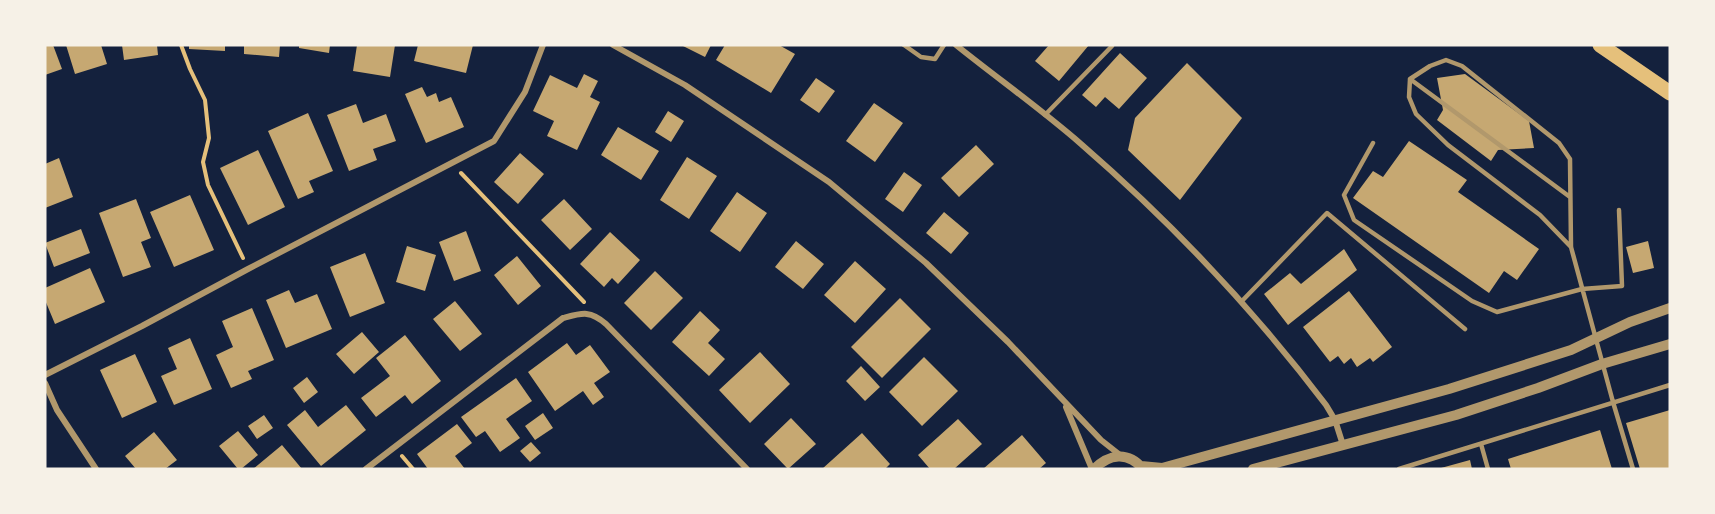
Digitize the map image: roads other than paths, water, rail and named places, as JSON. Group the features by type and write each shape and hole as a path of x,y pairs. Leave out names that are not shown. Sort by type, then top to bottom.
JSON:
{"main road":[{"path":"1600,45 1670,93"}],"street":[{"path":"45,375 494,141 525,93 543,45"},
{"path":"613,45 685,85 829,182 926,263 1008,342 1101,440 1142,468 1162,468 1449,389 1571,350 1630,322 1670,308"},
{"path":"956,45 1080,143 1208,265 1312,387 1335,420 1342,445"},
{"path":"366,469 563,318 582,313 597,316 615,332 747,469"},
{"path":"1252,469 1456,415 1602,364 1670,344"},
{"path":"45,383 57,410 96,469"},
{"path":"1065,404 1093,469 1112,457 1122,456"}],"lane":[{"path":"904,45 921,57 935,59 944,45"},
{"path":"1045,115 1112,46"},
{"path":"1410,79 1430,66 1446,60 1462,66 1558,143 1570,159 1571,247 1633,469"},
{"path":"1410,79 1570,197"},
{"path":"1410,79 1409,97 1416,114 1448,145 1540,215 1571,247"},
{"path":"1373,143 1344,195 1354,220 1472,301 1497,312 1582,289 1622,286 1618,210"},
{"path":"1241,302 1327,213 1465,329"},
{"path":"1399,469 1670,385"},
{"path":"1480,444 1488,469"}]}
